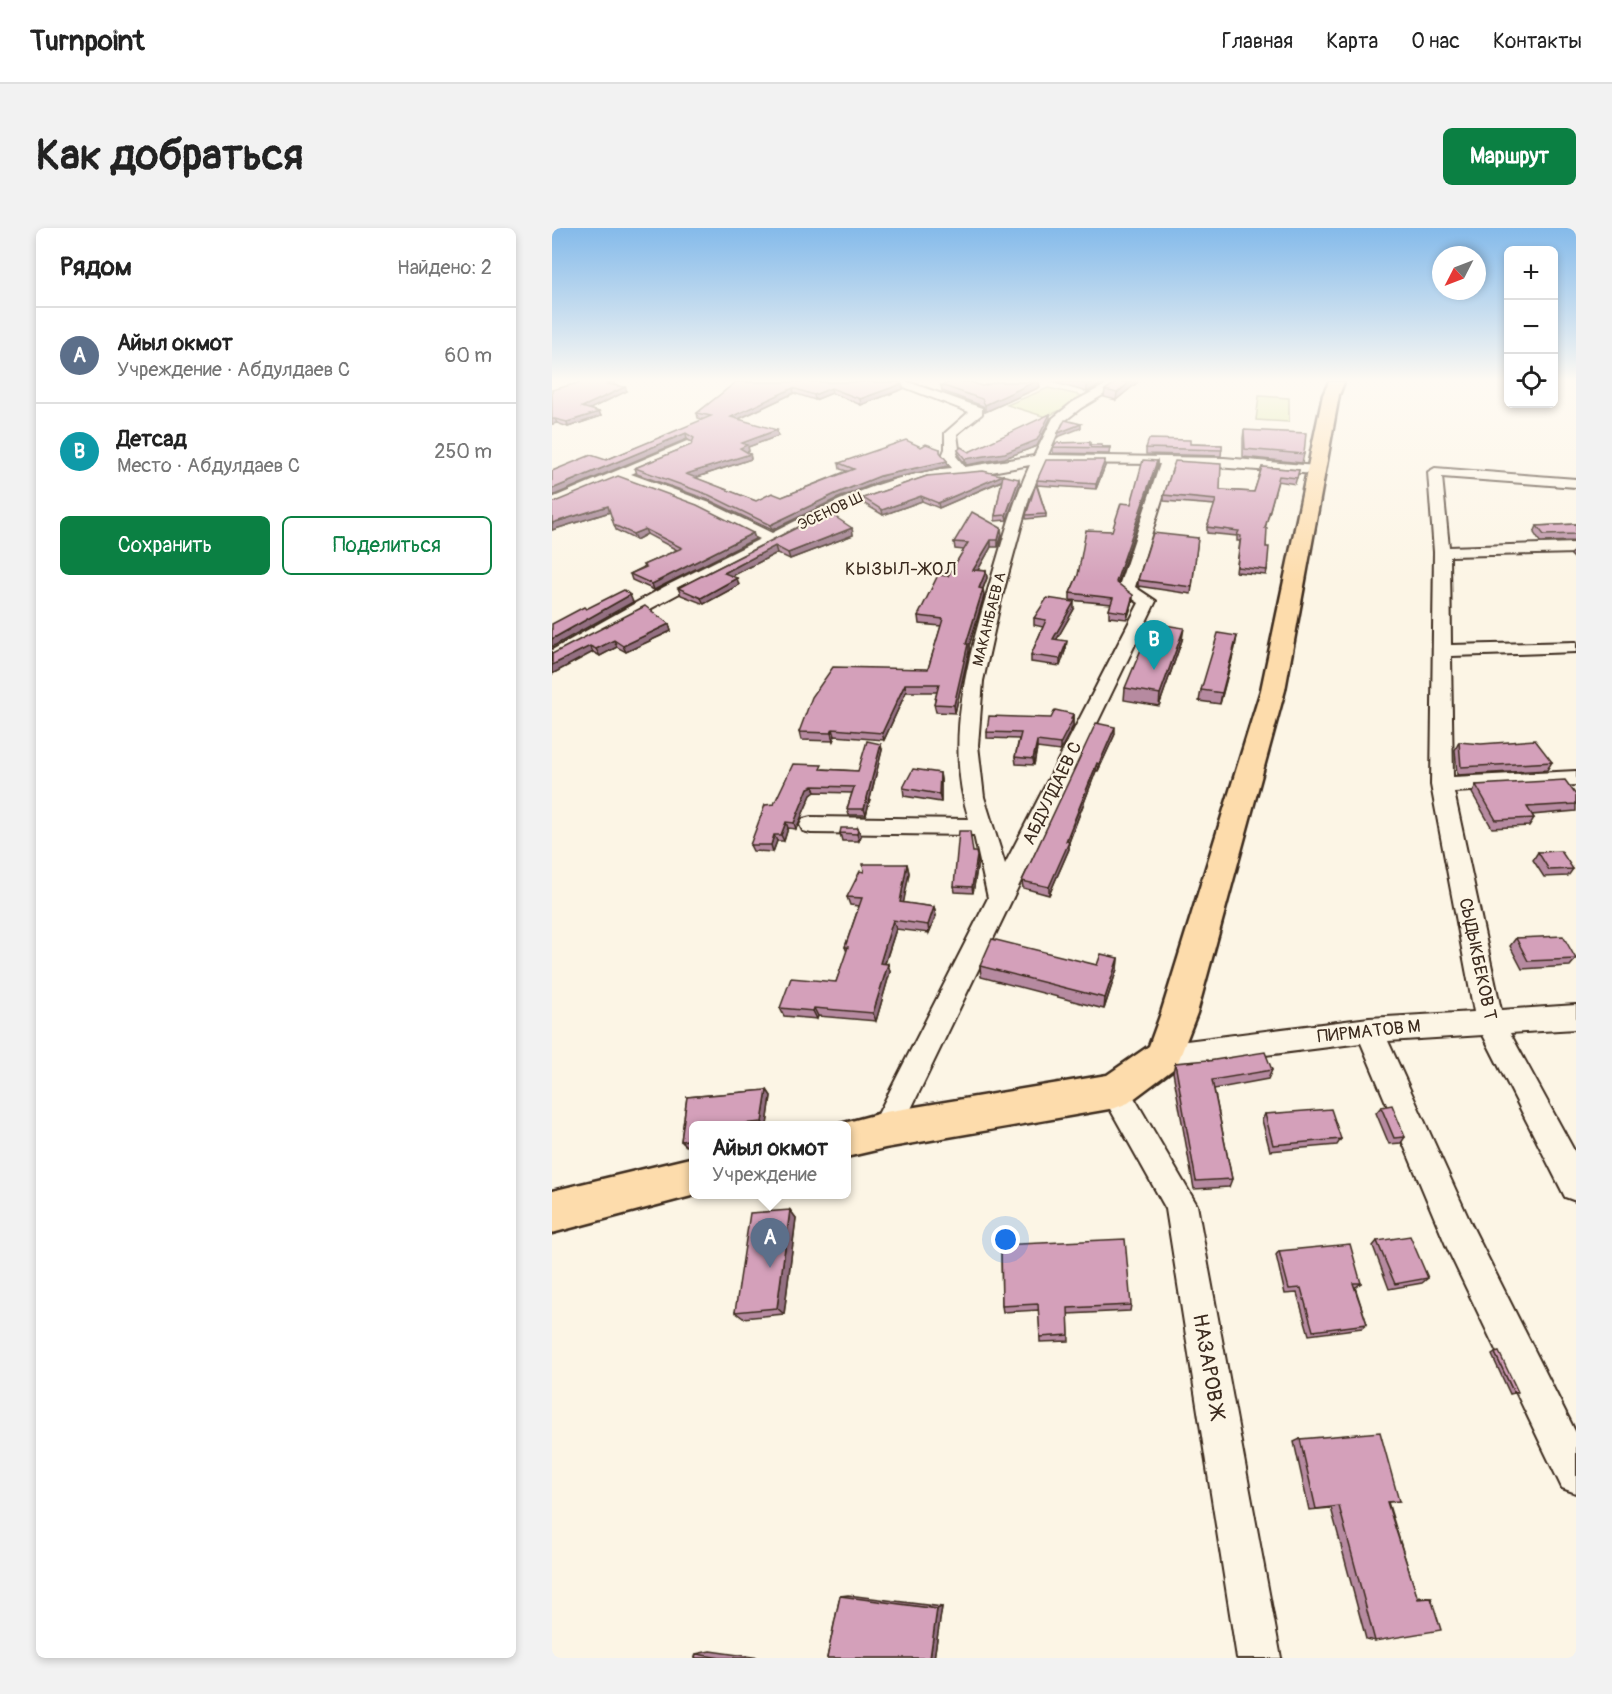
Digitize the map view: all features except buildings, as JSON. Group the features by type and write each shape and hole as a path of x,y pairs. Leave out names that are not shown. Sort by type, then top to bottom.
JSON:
{"highway":[{"path":"851,1138 1115,1091 1163,1056 1179,1013 1273,690 1320,449"},
{"path":"552,1212 689,1178"}],"street":[{"path":"552,503 678,449"},
{"path":"952,449 949,456 962,472"},
{"name":"МАКАНБАЕВ А","path":"1000,898 990,847 973,797 969,745 974,681 1022,498 1046,449"},
{"name":"ЭСЕНОВ Ш","path":"552,657 670,591 772,539 870,492 926,475 962,472 1042,459 1168,460 1316,470"},
{"name":"АБДУЛДАЕВ С","path":"885,1130 1148,601 1126,589 1168,460"},
{"name":"СЫДЫКБЕКОВ Т","path":"1576,483 1435,472 1442,552 1442,785 1490,1021 1576,1186"},
{"path":"619,474 705,506 772,539"},
{"path":"1442,552 1576,548"},
{"path":"1442,651 1576,647"},
{"path":"1442,785 1576,778"},
{"path":"811,825 983,827"},
{"name":"ПИРМАТОВ М","path":"1163,1056 1369,1030 1576,1017"},
{"path":"1369,1030 1461,1238 1576,1474"},
{"name":"НАЗАРОВ Ж","path":"1115,1091 1181,1204 1259,1658"}],"place":[{"name":"Детсад","path":"1154,670"},
{"name":"Айыл окмот","path":"770,1268"}],"district":[{"name":"КЫЗЫЛ-ЖОЛ","path":"901,569"}]}
